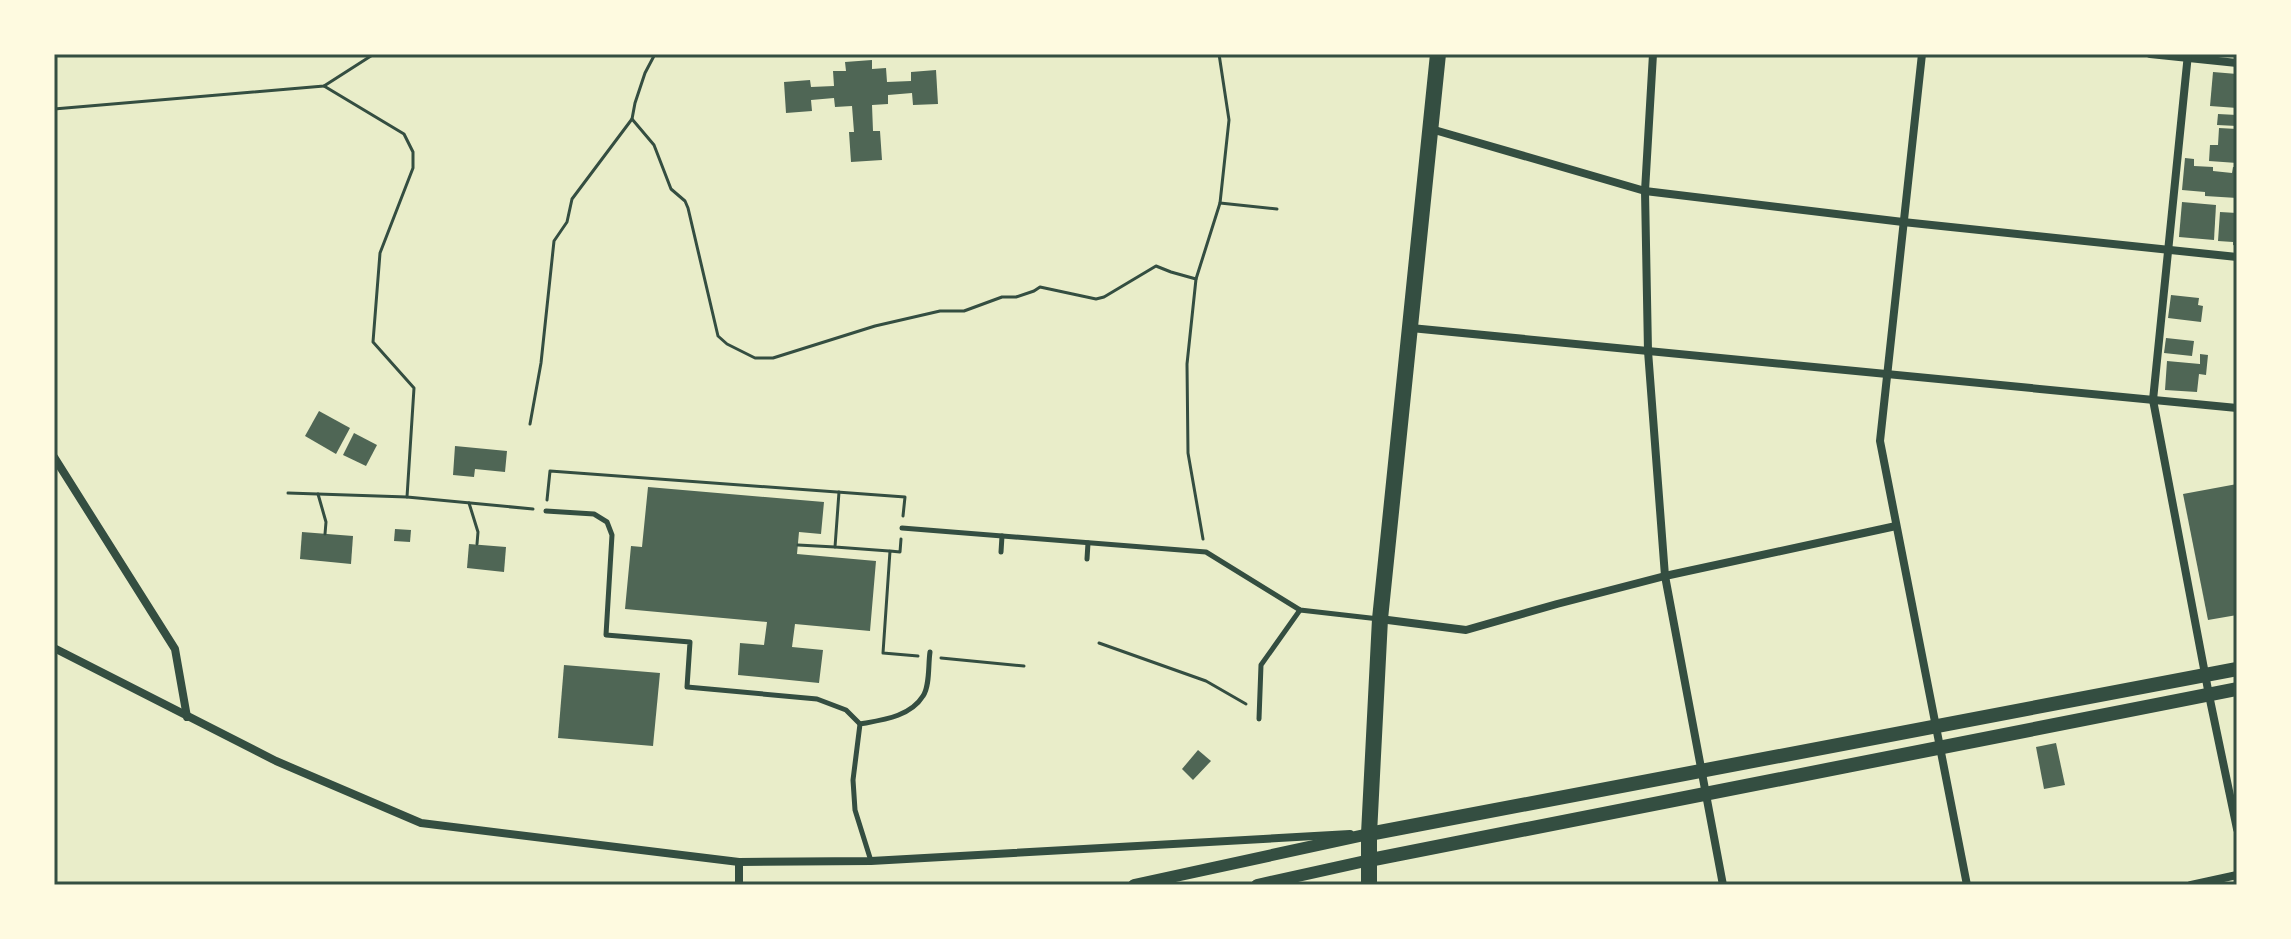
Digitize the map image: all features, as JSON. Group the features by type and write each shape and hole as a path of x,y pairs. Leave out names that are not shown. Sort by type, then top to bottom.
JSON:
{"main road":[{"path":"1369,885 1380,619 1438,54"},
{"path":"1369,834 2237,669"},
{"path":"1370,860 2237,689"}],"street":[{"path":"1653,54 1645,191 1648,351 1665,576 1723,885"},
{"path":"1922,54 1880,441 1967,885"},
{"path":"2150,54 2237,63"},
{"path":"2188,56 2153,400 2237,829"},
{"path":"1430,129 1645,191 2237,257"},
{"path":"1411,328 2237,408"},
{"path":"54,457 175,649 187,717"},
{"path":"1380,619 1466,630 1665,576 1896,526"},
{"path":"54,648 276,761 421,823 739,862 871,861 1369,834"},
{"path":"1134,885 1369,834"},
{"path":"1257,885 1370,860"},
{"path":"739,862 739,885"},
{"path":"2191,885 2237,875"}],"lane":[{"path":"546,511 594,514 607,522 612,535 606,635 690,642 687,687 817,699 846,710 860,724"},
{"path":"902,528 1206,552 1300,610 1380,619"},
{"path":"1001,552 1002,536"},
{"path":"1087,559 1088,543"},
{"path":"1260,715 1261,665 1300,610"},
{"path":"860,724 910,710 925,695 929,655"},
{"path":"860,724 853,780 855,810 871,861"}],"path":[{"path":"54,109 324,86 374,54"},
{"path":"530,424 541,363 554,241 567,222 572,199 632,119 645,73 655,54"},
{"path":"1206,552 1188,453 1187,364 1196,279 1220,203 1229,120 1219,54"},
{"path":"324,86 404,134 413,152 413,168 380,253 373,342 414,388 407,497"},
{"path":"632,119 654,145 671,189 685,201 688,208 718,336 755,358 773,358 875,326 940,311 964,311 1040,287 1096,299 1156,266 1196,279"},
{"path":"1220,203 1277,209"},
{"path":"288,493 407,497 546,511 550,471 905,497 900,552 798,545"},
{"path":"835,547 839,492"},
{"path":"318,494 326,522 325,534"},
{"path":"469,503 478,532 477,544"},
{"path":"890,551 883,653 1024,666"},
{"path":"1099,643 1206,681 1260,715"}],"building":[{"path":"872,60 872,69 886,68 887,82 911,81 911,72 936,70 938,104 913,105 912,93 888,95 888,104 872,105 873,131 880,131 882,160 851,162 849,132 854,132 852,106 835,107 834,98 811,100 812,111 786,113 784,82 810,80 811,87 834,86 833,71 846,71 845,62"},
{"path":"2213,72 2237,74 2237,108 2210,106"},
{"path":"2218,114 2237,115 2237,126 2217,125"},
{"path":"2219,128 2237,129 2237,163 2209,161 2210,145 2218,145"},
{"path":"2185,158 2194,159 2194,166 2213,167 2213,171 2232,173 2233,167 2237,167 2237,198 2205,196 2205,192 2182,190"},
{"path":"2182,202 2216,205 2214,240 2179,237"},
{"path":"2220,212 2237,213 2237,246 2233,242 2218,241"},
{"path":"2171,295 2199,298 2198,305 2203,306 2201,322 2168,318"},
{"path":"2166,338 2194,341 2192,356 2164,353"},
{"path":"2200,354 2208,355 2206,375 2199,374 2197,392 2165,390 2167,361 2200,364"},
{"path":"319,411 350,428 336,454 305,436"},
{"path":"354,433 377,445 366,466 343,455"},
{"path":"455,446 507,451 505,472 475,469 474,477 453,475"},
{"path":"2237,484 2237,615 2208,620 2183,494"},
{"path":"648,487 824,502 821,534 799,532 797,554 876,561 870,631 795,624 792,647 823,650 819,683 738,675 740,643 764,645 767,622 625,609 631,546 642,547"},
{"path":"395,529 411,530 410,542 394,541"},
{"path":"302,532 353,536 351,564 300,559"},
{"path":"469,544 506,547 504,572 467,568"},
{"path":"564,665 660,673 653,746 558,738"},
{"path":"2056,743 2065,785 2044,789 2036,747"},
{"path":"1198,750 1211,761 1193,780 1182,769"}]}
